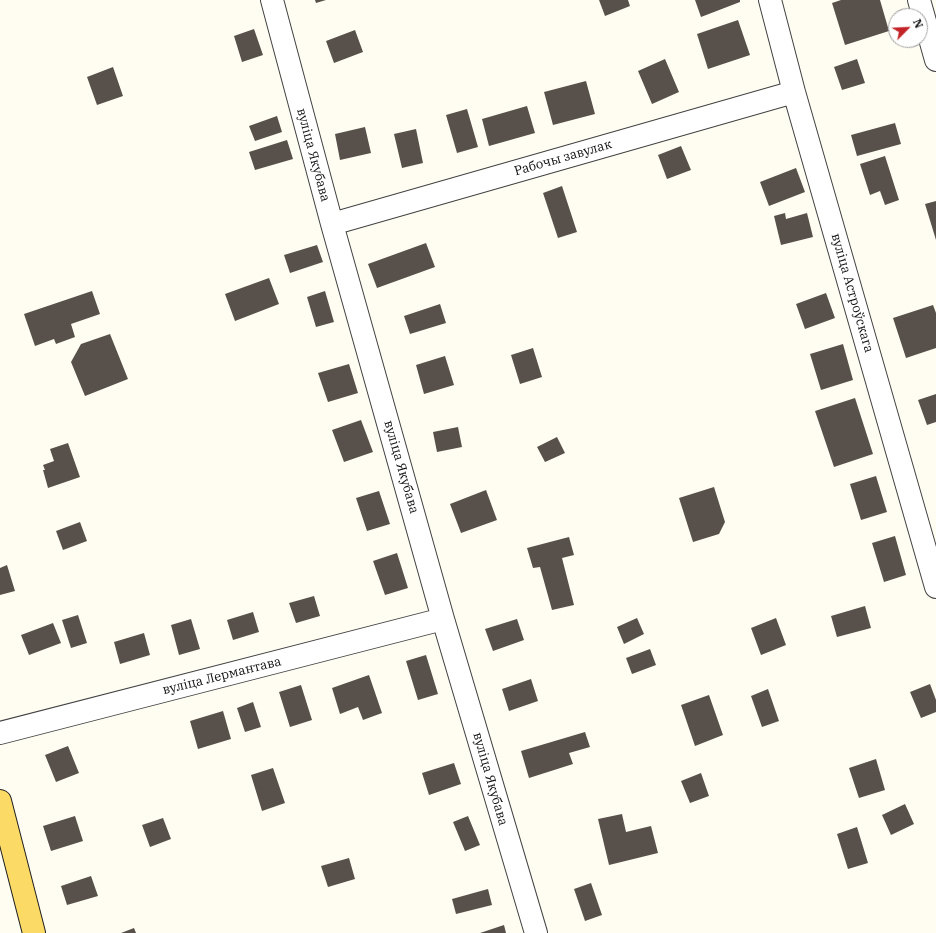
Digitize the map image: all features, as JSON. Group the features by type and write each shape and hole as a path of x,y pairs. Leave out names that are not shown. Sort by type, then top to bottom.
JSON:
{"main road":[{"path":"0,801 34,933"}],"street":[{"name":"вуліца Якубава","path":"272,0 332,224 443,619 536,933"},
{"name":"вуліца Астроўскага","path":"770,0 794,92 936,586"},
{"path":"919,0 936,60"},
{"name":"Рабочы завулак","path":"332,224 794,92"},
{"name":"вуліца Лермантава","path":"0,733 443,619"}],"building":[{"path":"315,0 326,0 316,3"},
{"path":"599,0 628,0 630,6 605,16"},
{"path":"695,0 740,0 740,2 701,17"},
{"path":"841,0 880,0 888,31 845,45 832,3"},
{"path":"738,20 750,55 708,69 697,34"},
{"path":"254,29 263,55 242,62 234,36"},
{"path":"355,30 363,52 334,63 326,41"},
{"path":"665,59 679,92 652,104 638,71"},
{"path":"857,59 865,83 842,90 834,67"},
{"path":"113,67 123,96 97,105 87,77"},
{"path":"586,81 595,114 553,125 544,92"},
{"path":"527,106 535,133 489,146 482,119"},
{"path":"467,109 478,147 457,153 446,115"},
{"path":"277,116 282,132 255,141 249,126"},
{"path":"895,123 901,144 857,156 851,135"},
{"path":"365,127 371,153 340,160 335,134"},
{"path":"416,129 423,163 402,168 394,134"},
{"path":"287,140 293,159 255,170 249,152"},
{"path":"681,146 691,170 667,179 658,155"},
{"path":"885,156 899,200 885,205 880,191 870,195 860,164"},
{"path":"796,168 805,192 769,206 760,182"},
{"path":"562,186 577,232 558,238 543,193"},
{"path":"936,201 936,240 925,204"},
{"path":"785,213 786,219 807,213 813,237 781,245 774,216"},
{"path":"426,243 435,267 377,288 368,264"},
{"path":"317,245 323,262 290,273 284,255"},
{"path":"269,278 279,304 235,321 225,294"},
{"path":"92,291 100,314 71,324 75,337 56,344 54,339 35,346 24,314"},
{"path":"325,291 334,322 316,327 307,297"},
{"path":"826,293 835,318 805,329 796,304"},
{"path":"440,304 446,323 410,334 404,316"},
{"path":"933,305 936,313 936,348 906,358 893,318"},
{"path":"110,334 128,379 85,396 71,362 81,344"},
{"path":"843,344 853,380 821,390 810,354"},
{"path":"533,348 542,377 520,384 511,355"},
{"path":"445,356 454,385 424,394 416,365"},
{"path":"349,364 358,393 328,402 318,373"},
{"path":"936,394 936,422 927,425 918,400"},
{"path":"855,398 873,454 834,467 815,411"},
{"path":"361,420 373,452 344,462 332,430"},
{"path":"458,427 462,447 437,452 433,432"},
{"path":"557,437 565,453 545,462 537,447"},
{"path":"68,443 80,477 48,488 43,465 54,461 50,449"},
{"path":"876,476 887,512 861,520 850,484"},
{"path":"714,487 725,522 719,534 693,542 679,498"},
{"path":"486,490 497,520 461,533 450,504"},
{"path":"379,491 390,524 367,531 356,498"},
{"path":"80,522 87,541 63,550 56,531"},
{"path":"895,536 906,575 884,582 872,543"},
{"path":"569,537 574,555 562,558 574,605 552,610 540,567 533,568 527,548"},
{"path":"397,553 408,588 385,595 373,561"},
{"path":"7,565 15,591 0,595 0,568"},
{"path":"314,596 320,616 296,623 289,603"},
{"path":"865,606 871,628 837,637 831,616"},
{"path":"253,612 259,632 233,640 227,620"},
{"path":"78,615 87,643 71,648 62,620"},
{"path":"637,618 644,634 624,644 617,627"},
{"path":"776,618 786,645 761,655 751,628"},
{"path":"191,619 200,649 179,655 171,625"},
{"path":"517,619 524,640 493,651 485,629"},
{"path":"53,623 61,643 29,655 21,635"},
{"path":"144,633 150,655 120,664 114,642"},
{"path":"650,649 656,665 632,674 626,658"},
{"path":"426,655 438,694 418,700 406,661"},
{"path":"369,675 382,713 363,720 358,707 340,714 332,688"},
{"path":"531,679 538,701 509,711 502,689"},
{"path":"930,684 936,700 936,712 921,718 910,692"},
{"path":"301,685 312,720 290,727 279,692"},
{"path":"768,689 779,721 762,727 751,696"},
{"path":"709,695 723,735 695,746 681,705"},
{"path":"253,702 261,727 245,732 237,708"},
{"path":"223,711 231,739 198,749 190,721"},
{"path":"585,732 590,747 569,753 573,764 529,778 521,751"},
{"path":"68,746 79,773 56,782 45,755"},
{"path":"876,759 885,790 859,798 849,768"},
{"path":"454,763 461,784 429,795 422,773"},
{"path":"273,768 285,803 262,811 251,775"},
{"path":"701,773 709,796 690,803 681,781"},
{"path":"905,804 914,824 891,835 882,815"},
{"path":"622,814 626,832 651,826 658,853 609,865 598,819"},
{"path":"75,816 83,841 51,851 43,826"},
{"path":"468,816 480,845 465,851 453,822"},
{"path":"163,818 171,839 150,847 142,825"},
{"path":"857,827 868,863 848,869 837,834"},
{"path":"349,858 355,879 328,887 321,866"},
{"path":"91,876 98,896 67,905 61,886"},
{"path":"591,883 602,915 585,921 574,889"},
{"path":"488,889 492,905 456,914 452,899"},
{"path":"504,925 506,933 480,933"},
{"path":"134,928 136,933 121,933"}]}
